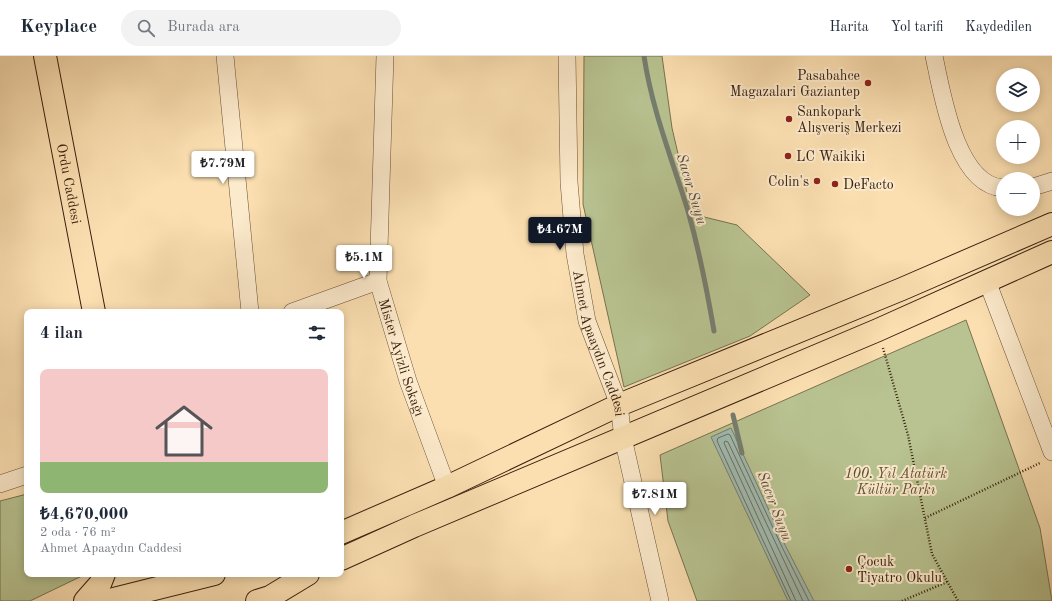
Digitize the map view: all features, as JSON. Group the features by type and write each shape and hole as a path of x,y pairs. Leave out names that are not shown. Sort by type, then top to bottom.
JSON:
{"main road":[{"name":"Ordu Caddesi","path":"45,56 93,309"},
{"name":"Ordu Caddesi","path":"60,56 105,309"},
{"path":"344,532 447,487 619,405 902,289 1052,224"},
{"path":"344,558 414,526 878,330 1052,252"},
{"path":"85,601 100,584 103,577"},
{"path":"106,601 138,589 164,587 202,577"},
{"path":"264,600 303,577"}],"street":[{"path":"225,56 250,309"},
{"name":"Mister Ayizli Sokağı","path":"385,56 378,280 408,381 447,487"},
{"name":"Ahmet Apaaydın Caddesi","path":"567,56 570,182 575,254 588,321 619,405 623,438 660,601"},
{"path":"934,56 946,110 957,143 969,168 996,187"},
{"path":"1040,184 1052,180"},
{"path":"300,309 378,280"},
{"path":"987,281 1048,456"},
{"path":"0,484 24,476"}],"path":[{"path":"878,330 908,435 932,554 958,601"},
{"path":"925,518 1048,456"},
{"path":"902,601 947,582"}],"green space":[{"path":"584,56 662,56 672,128 692,214 737,225 810,295 750,336 624,387 583,204"},
{"name":"100. Yıl Atatürk Kültür Parkı","path":"966,320 1040,528 1052,601 697,601 668,521 660,455"},
{"path":"24,495 24,577 80,577 30,601 0,601 0,501"}],"water":[{"path":"731,428 785,545 814,601 788,601 711,437"}],"waterway":[{"name":"Sacır Suyu","path":"644,56 657,115 692,226 709,300 714,331"},
{"name":"Sacır Suyu","path":"733,415 742,453"}],"place":[{"name":"Pasabahce Magazalari Gaziantep","path":"868,83"},
{"name":"Sankopark Alışveriş Merkezi","path":"789,119"},
{"name":"LC Waikiki","path":"788,156"},
{"name":"Colin's","path":"817,181"},
{"name":"DeFacto","path":"835,184"},
{"name":"Çocuk Tiyatro Okulu","path":"849,569"}]}
